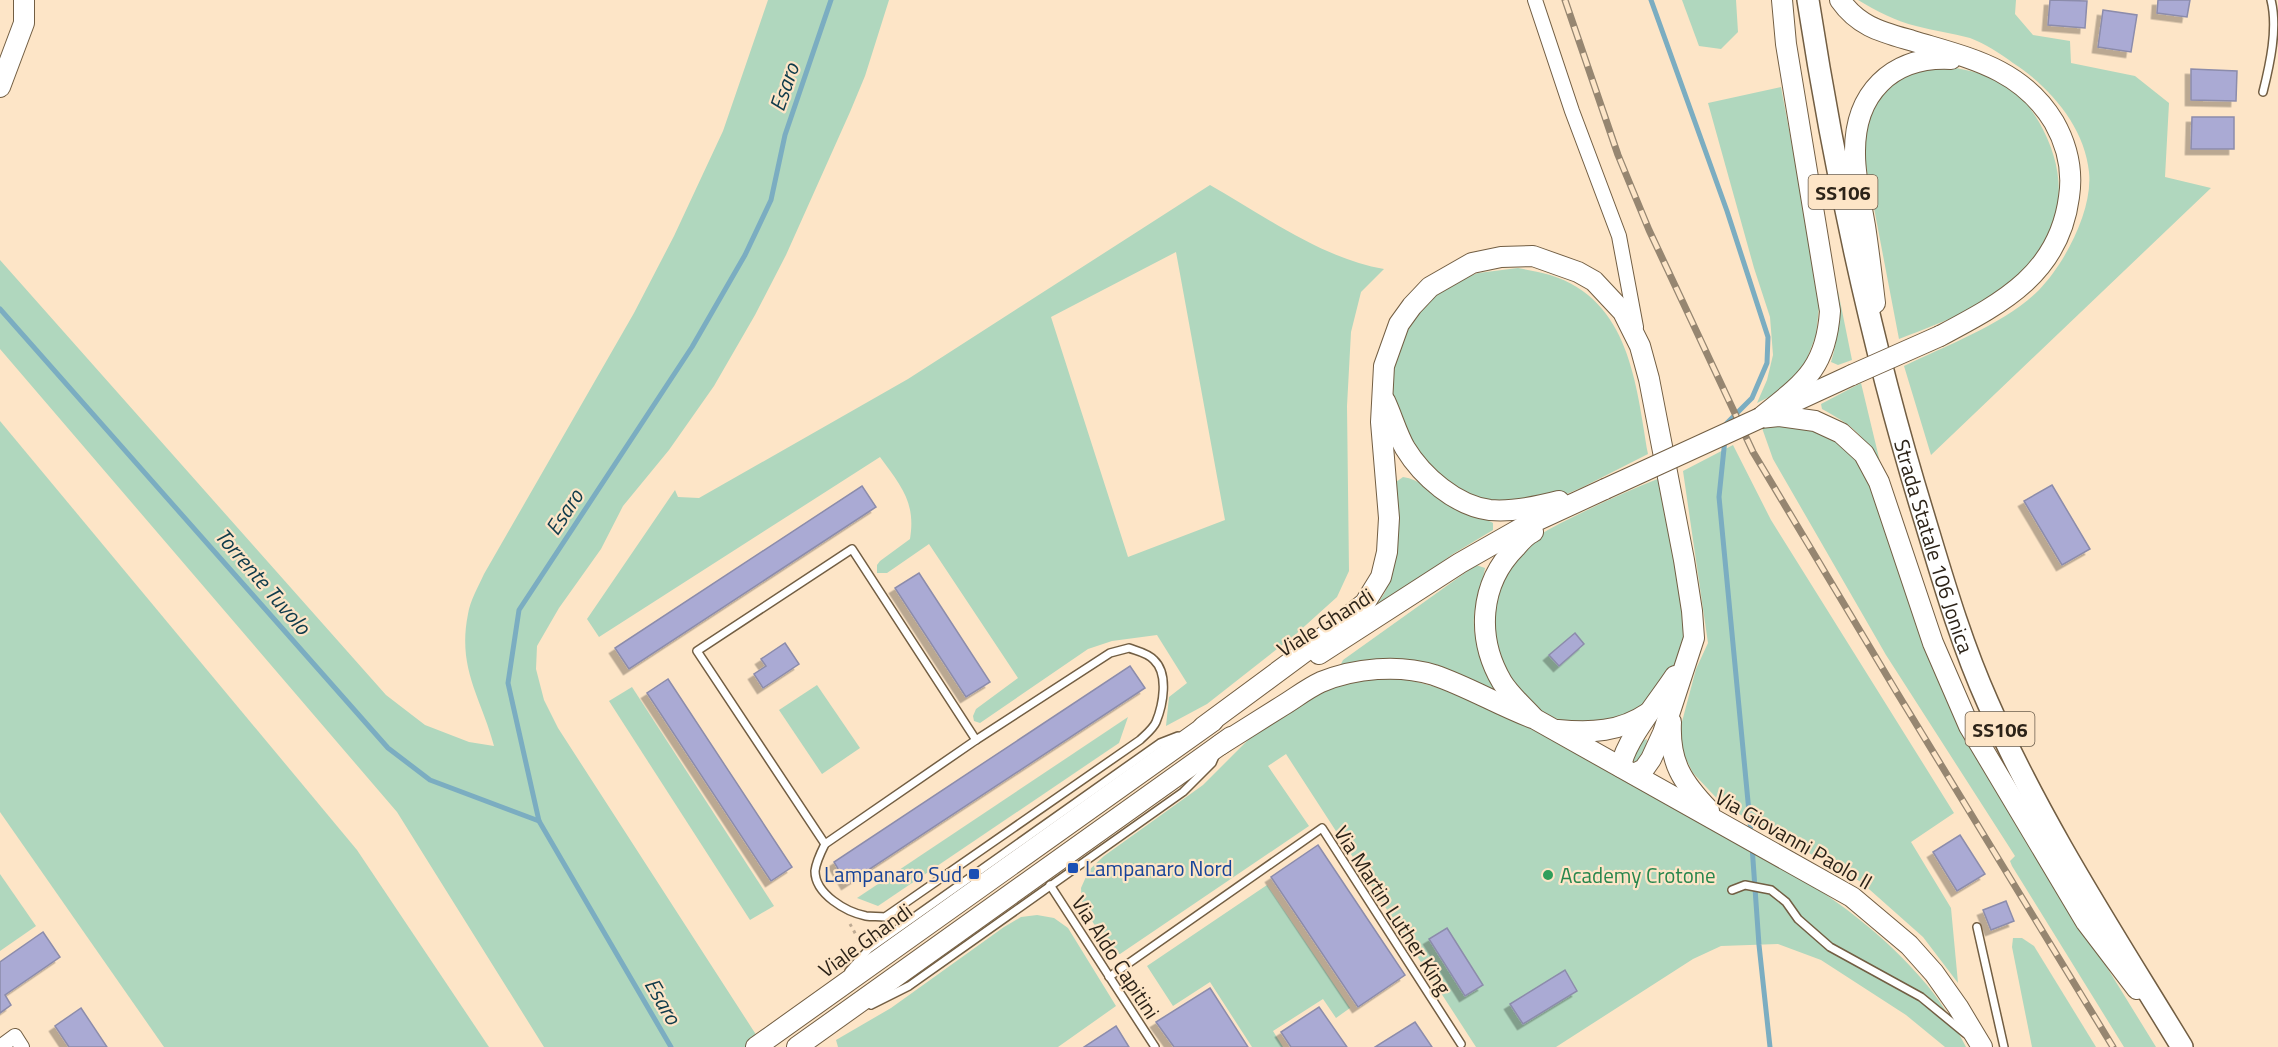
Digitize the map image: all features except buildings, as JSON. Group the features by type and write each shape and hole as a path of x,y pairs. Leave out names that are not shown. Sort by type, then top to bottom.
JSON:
{"main road":[{"path":"0,87 24,23 24,0"},
{"path":"1760,418 1805,381 1819,362 1826,342 1830,311 1786,44 1782,0"},
{"name":"Strada Statale 106 Jonica","path":"1808,0 1829,130 1884,382 1956,624 1988,705 2030,790 2181,1047"},
{"path":"1398,605 1460,563 1516,532 1940,336 1998,304 2026,282 2046,259 2061,232 2071,186 2067,154 2057,128 2049,115 2019,83 1978,60 1894,36 1864,24 1850,14 1840,0"},
{"path":"1884,382 1866,228 1856,171 1855,153 1861,114 1866,100 1881,80 1905,66 1928,59 1978,60"},
{"path":"1203,727 1310,648 1365,603 1381,577 1387,552 1389,518 1381,422 1384,366 1399,324 1430,287 1472,263 1501,257 1533,256 1578,272 1594,281 1623,312 1640,346 1649,380 1692,611 1694,638 1689,657 1662,709 1652,759 1644,769 1627,771 1622,757 1630,742 1662,709"},
{"path":"1384,399 1405,448 1422,470 1444,490 1467,503 1488,510 1508,510 1535,507 1605,489"},
{"path":"1760,418 1779,416 1815,421 1841,434 1864,454 1879,482 1933,643 1981,750 2086,922 2181,1047"},
{"path":"1543,724 1504,685 1492,660 1484,630 1484,609 1495,575 1507,555 1528,534 1605,489"},
{"name":"Viale Ghandi","path":"756,1047 1203,727 1398,605"},
{"name":"Viale Ghandi","path":"797,1047 1220,745 1398,605"},
{"path":"1220,745 1322,682 1374,669 1403,669 1432,675 1543,724 1596,732 1628,725 1662,709"},
{"path":"1662,709 1670,725 1676,767 1684,782 1720,823"},
{"name":"Via Giovanni Paolo II","path":"1543,724 1852,897 1909,945 1940,981 1982,1047"}],"street":[{"path":"1535,0 1572,111 1619,236 1640,346"},
{"path":"0,1047 19,1042"}],"lane":[{"path":"2263,92 2276,36 2271,0"},
{"path":"825,844 697,651 852,549 976,740"},
{"path":"1129,648 1142,652 1155,660 1162,672 1164,687 1155,724 1140,740 999,839 885,917 866,916 845,909 822,890 815,872 825,844 976,740 1110,653 1129,648"},
{"path":"820,1002 869,949 1160,743 1203,727"},
{"path":"819,1032 909,986 1183,792 1212,763 1220,745"},
{"name":"Via Martin Luther King","path":"1109,977 1322,828 1461,1044"},
{"path":"999,839 1007,852"},
{"name":"Via Aldo Capitini","path":"1050,885 1155,1047"},
{"path":"1732,890 1745,885 1771,890 1786,902 1798,919 1830,947 1921,997 1982,1047"},
{"path":"1977,927 2004,1047"}],"green space":[{"path":"768,0 889,0 865,76 850,112 786,255 755,315 714,386 669,450 623,506 601,549 559,608 537,646 536,669 544,700 558,728 764,1047 544,1047 397,812 0,349 0,260 386,695 425,725 469,742 494,746 468,667 465,633 470,604 484,574 634,313 674,236 723,131"},
{"path":"1682,0 1736,0 1738,32 1721,49 1699,46"},
{"path":"1858,0 2016,0 2015,14 2033,35 2070,41 2071,63 2135,76 2169,103 2165,177 2211,188 1931,455 1904,366 1993,323 2039,290 2058,266 2082,219 2087,203 2089,172 2086,155 2073,124 2052,96 2026,72 1998,52 1975,40 1901,21"},
{"path":"1945,66 1995,79 2014,90 2026,103 2039,122 2054,158 2058,175 2057,210 2043,245 2020,276 1971,309 1899,339 1865,161 1866,125 1878,95 1895,79 1921,69"},
{"path":"1781,87 1813,257 1819,307 1816,335 1803,369 1779,392 1757,403 1767,380 1773,355 1770,317 1708,103"},
{"path":"1210,185 1316,246 1361,264 1384,269 1361,292 1351,332 1347,406 1349,571 1337,597 1296,634 1207,704 1166,726 1169,697 1187,683 1157,635 1112,641 1088,649 980,723 974,721 973,716 976,709 1018,678 929,544 887,573 877,573 877,565 880,561 910,539 911,526 909,504 905,495 880,457 599,637 587,619 675,490 678,497 699,498 908,379","holes":["1176,252 1225,520 1128,557 1051,317"]},
{"path":"1518,268 1550,275 1577,287 1597,304 1613,324 1633,373 1648,454 1555,499 1501,506 1457,493 1415,457 1391,392 1394,364 1401,341 1413,319 1434,297 1457,281 1478,273"},
{"path":"1838,291 1852,360 1838,365 1831,362 1837,336"},
{"path":"1861,383 1880,462 1867,443 1855,431 1822,409 1821,404"},
{"path":"0,421 357,850 489,1047 164,1047 0,812"},
{"path":"1781,425 1819,430 1837,441 1859,463 1871,488 1919,630 2013,815 2156,1047 2124,1047 2012,866 2010,861 2015,856 1886,655 1773,459 1762,428"},
{"path":"1733,445 1771,520 1954,813 1911,842 1951,908 1958,983 1923,937 1861,882 1723,805 1693,773 1682,751 1679,733 1696,669 1708,643 1683,471"},
{"path":"1403,477 1414,480 1450,503 1493,523 1493,530 1453,554 1369,614 1385,592 1394,565 1397,538 1396,482"},
{"path":"1660,478 1685,618 1678,658 1666,682 1657,693 1636,710 1601,721 1574,722 1554,718 1527,699 1511,680 1500,658 1494,635 1494,611 1499,587 1509,565 1526,545 1537,537 1594,507"},
{"path":"1476,565 1485,568 1474,613 1475,637 1497,694 1440,667 1408,662 1340,666 1343,660"},
{"name":"Academy Crotone","path":"1394,677 1419,682 1491,708 1713,827 1812,885 1843,907 1901,956 1938,1000 1966,1047 1945,1047 1906,1015 1821,960 1778,944 1721,946 1693,959 1556,1047 1476,1047 1286,754 1268,766 1309,826 1120,954 1114,954 1082,906 1081,888 1089,870 1104,856 1203,785 1249,739 1276,718 1332,687 1362,679"},
{"path":"817,685 860,748 822,774 779,710"},
{"path":"632,687 774,906 750,920 609,701"},
{"path":"1128,717 1119,743 878,906 857,898"},
{"path":"1647,739 1646,749 1640,760 1633,762 1632,759 1642,741"},
{"path":"0,874 36,926 0,951"},
{"path":"1267,885 1350,1008 1336,1018 1323,999 1273,1031 1283,1047 1252,1047 1210,982 1173,1006 1147,966"},
{"path":"1037,915 1054,918 1068,928 1116,1006 1058,1047 838,1047 836,1040 891,1008 1004,927 1021,917"},
{"path":"2013,938 2022,938 2034,946 2096,1047 2032,1047 2012,947"}],"waterway":[{"name":"Esaro","path":"671,1047 539,821 508,683 519,610 692,347 745,255 771,200 785,135 831,0"},
{"path":"1651,0 1727,211 1768,337 1767,363 1752,398 1726,424 1726,427"},
{"name":"Torrente Tuvolo","path":"0,309 388,748 430,780 539,821"},
{"path":"1725,439 1719,497 1751,833"},
{"path":"1752,846 1759,945 1770,1047"}],"railway":[{"path":"1565,0 1618,155 1649,230 1753,452 2113,1047"}],"place":[{"name":"Lampanaro Nord","path":"1073,868"},
{"name":"Lampanaro Sud","path":"974,874"},
{"name":"Academy Crotone","path":"1548,875"}]}
